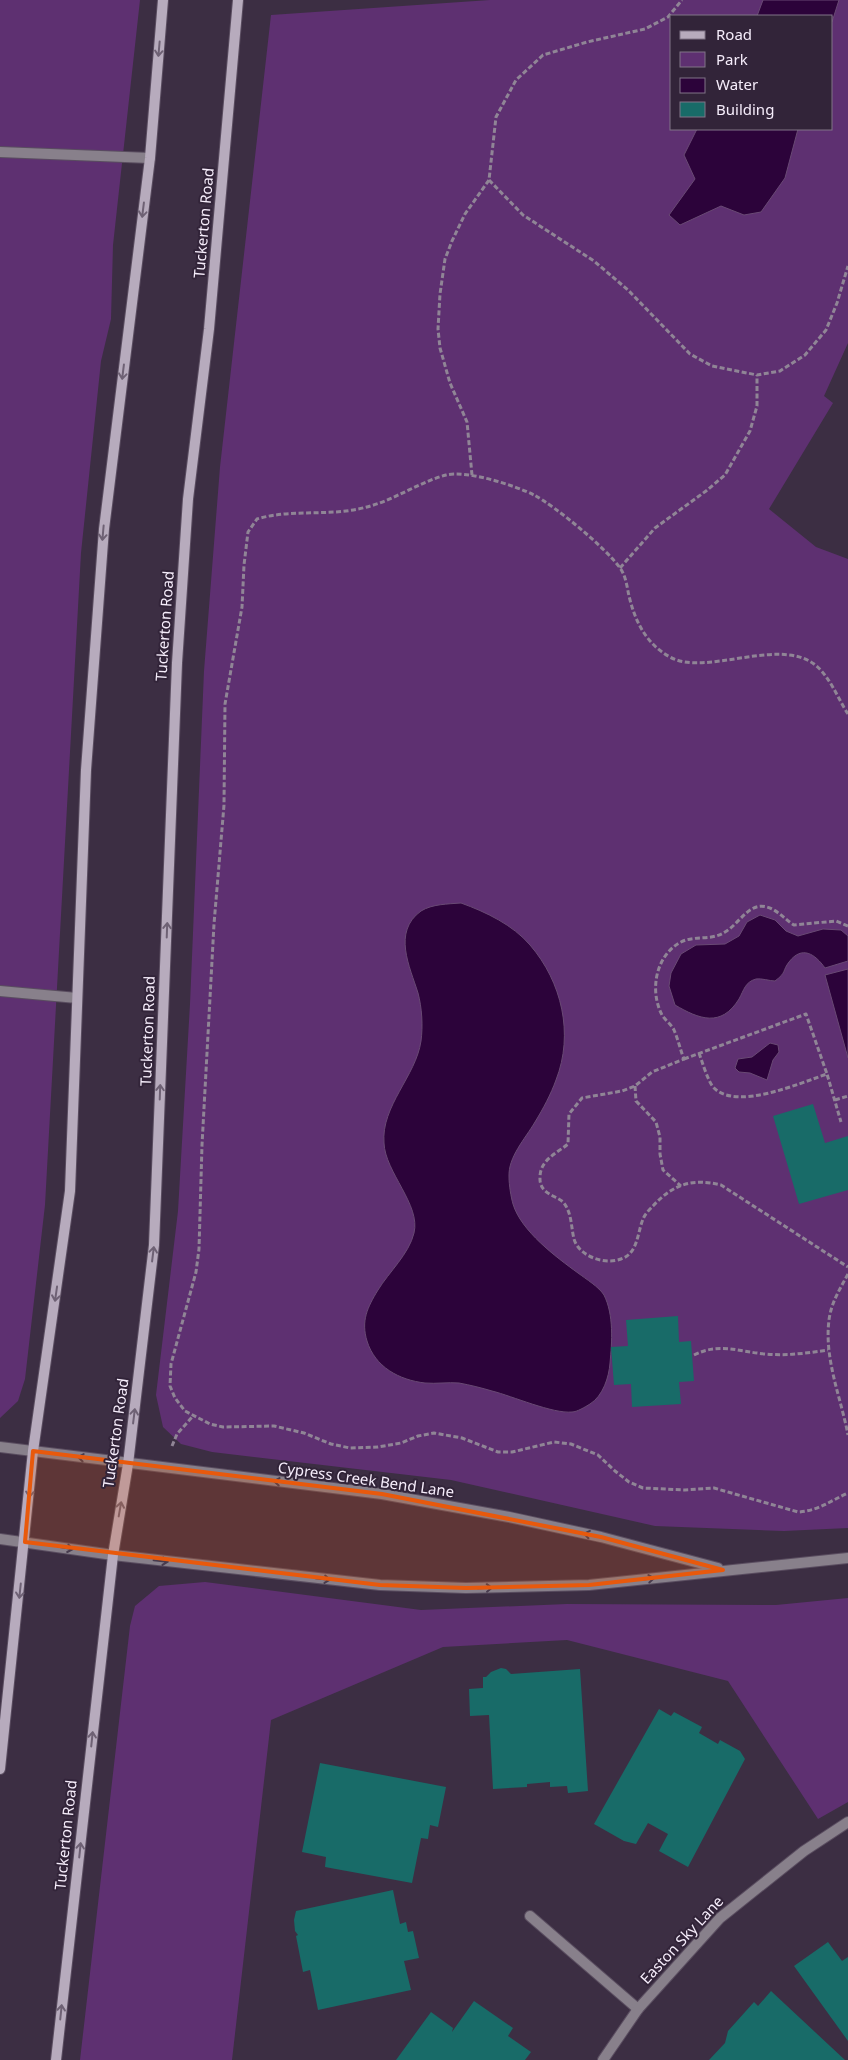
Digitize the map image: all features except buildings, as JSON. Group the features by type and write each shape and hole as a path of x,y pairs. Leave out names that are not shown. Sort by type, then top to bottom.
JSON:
{"main road":[{"path":"0,1769 34,1451 70,1191 86,770 104,529 150,158 163,0"},
{"name":"Tuckerton Road","path":"56,2060 113,1555 128,1464 154,1245 177,663 188,499 209,329 238,0"}],"street":[{"path":"0,152 16,151 150,158"},
{"path":"0,992 78,998"},
{"name":"Cypress Creek Bend Lane","path":"0,1448 382,1494 509,1517 600,1537 723,1570"},
{"name":"Cypress Creek Bend Lane","path":"0,1540 113,1555 380,1585 466,1588 589,1585 848,1558"},
{"name":"Easton Sky Lane","path":"603,2060 638,2008 720,1918 804,1851 848,1822"},
{"path":"530,1916 638,2008"}],"path":[{"path":"472,475 468,422 443,365 439,321 445,259 466,214 489,180 496,118 516,80 543,55 587,42 646,29 668,17 682,0"},
{"path":"489,180 523,215 594,261 628,290 690,354 712,366 757,374 780,371 805,355 826,330 838,303 848,266"},
{"path":"620,568 655,528 725,475 750,431 757,406 757,374"},
{"path":"848,714 815,664 800,658 755,655 704,662 683,661 671,658 654,646 635,620 626,580 620,568 588,536 534,495 462,473 431,480 387,501 358,509 268,516 257,520 248,532 242,607 225,704 224,805 214,924 202,1145 199,1249 196,1272 171,1364 170,1386 175,1398 185,1411 210,1424 223,1428 274,1426 350,1448 378,1447 401,1443 418,1436 434,1433 462,1438 498,1452 512,1452 554,1442 570,1444 598,1455 614,1472 629,1482 643,1488 677,1490 714,1488 798,1512 815,1510 848,1493"},
{"path":"684,1059 673,1030 662,1015 656,998 656,981 660,964 671,948 684,940 716,937 726,932 748,910 756,906 770,908 794,925 802,926 836,921 848,926"},
{"path":"841,1122 806,1014 652,1072 635,1086 622,1091 582,1098 570,1114 568,1144 544,1162 540,1175 540,1184 550,1196 563,1202 572,1222 574,1241 585,1254 597,1260 608,1262 623,1259 631,1252 638,1238 644,1216 665,1193 690,1182 706,1181 721,1185 848,1267"},
{"path":"699,1053 713,1088 728,1097 752,1097 827,1074"},
{"path":"635,1086 636,1101 656,1122 660,1137 660,1154 663,1170 681,1186"},
{"path":"835,1100 848,1096"},
{"path":"848,1274 834,1299 829,1320 828,1350 848,1435"},
{"path":"694,1355 707,1348 767,1354 799,1354 828,1350"},
{"path":"162,1468 177,1434 193,1416"}],"highlighted area":[{"path":"33,1451 382,1494 601,1537 723,1570 589,1585 466,1588 380,1585 25,1542"}],"green space":[{"path":"0,0 140,0 113,245 111,319 101,361 81,553 45,1205 25,1379 18,1401 0,1418"},
{"path":"490,0 848,0 848,343 824,396 833,403 769,509 816,547 848,559 848,1528 784,1531 655,1526 451,1480 212,1452 181,1444 163,1427 156,1395 178,1211 190,1004 204,671 220,467 271,15"},
{"path":"205,1582 421,1610 567,1604 776,1605 848,1598 848,1802 818,1819 728,1681 567,1640 443,1647 271,1720 232,2060 80,2060 130,1626 135,1606 159,1586"}],"water":[{"path":"763,0 839,0 833,19 833,15 757,15"},
{"path":"696,130 798,130 785,178 761,212 744,215 721,206 680,225 669,215 695,179 684,155"},
{"path":"461,903 498,920 516,931 530,945 550,975 562,1009 564,1045 556,1080 541,1112 514,1155 509,1170 509,1180 513,1204 523,1224 540,1243 599,1289 607,1303 611,1320 612,1338 607,1380 595,1401 574,1412 554,1410 500,1393 463,1384 425,1383 406,1379 389,1371 382,1365 371,1350 365,1334 366,1315 371,1303 408,1248 414,1233 415,1222 412,1211 390,1165 384,1143 388,1116 413,1066 421,1041 420,1005 406,950 405,939 407,929 412,919 425,909"},
{"path":"760,915 775,920 786,931 798,936 823,929 841,930 848,936 848,961 825,968 813,955 808,953 799,954 789,962 783,973 775,981 758,979 749,982 732,1008 725,1014 717,1017 701,1017 675,1005 669,986 671,973 681,954 696,945 725,944 739,936 747,922"},
{"path":"848,969 848,1058 825,975"},
{"path":"770,1043 778,1045 779,1052 773,1060 767,1080 750,1073 739,1072 735,1068 738,1059 752,1057"}]}
